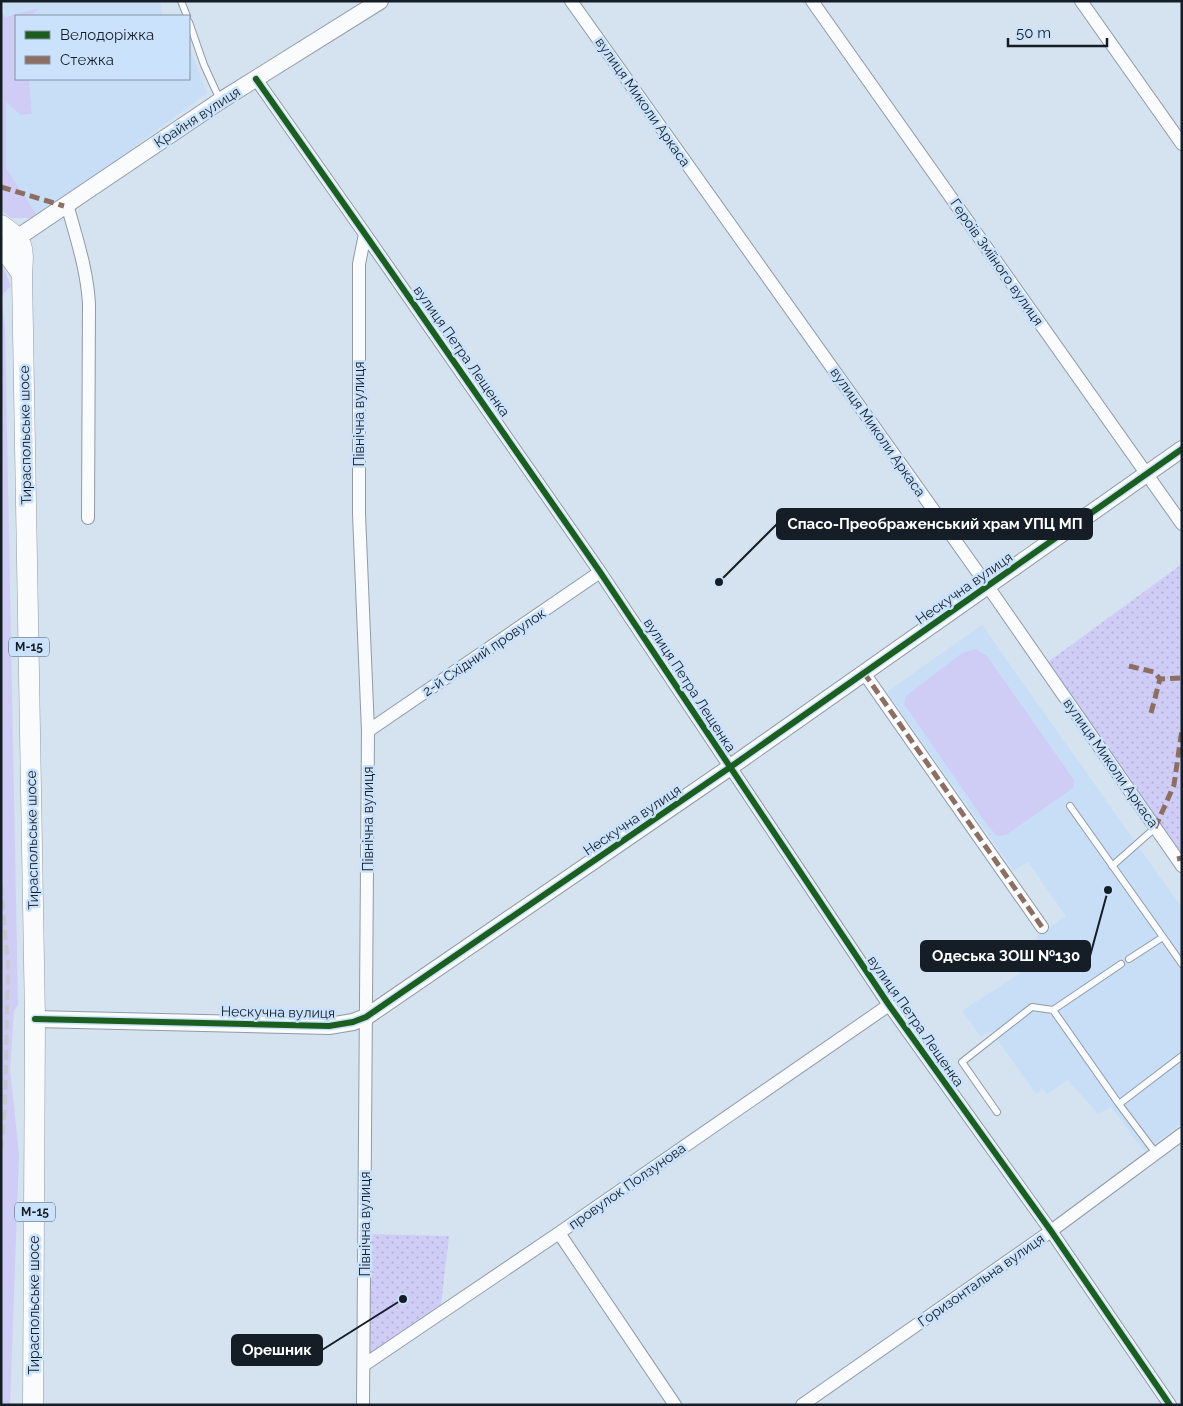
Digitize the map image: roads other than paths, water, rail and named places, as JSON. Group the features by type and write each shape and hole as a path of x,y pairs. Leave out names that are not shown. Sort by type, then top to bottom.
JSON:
{"main road":[{"name":"М-15","path":"1,225 7,245"},
{"name":"Тираспольське шосе","path":"7,245 22,274 35,1019 33,1405"}],"street":[{"name":"Крайня вулиця","path":"7,245 220,101 380,1"},
{"name":"вулиця Миколи Аркаса","path":"571,1 988,586 1182,866"},
{"name":"Героїв Зміїного вулиця","path":"812,1 1182,524"},
{"path":"1081,1 1182,144"},
{"name":"вулиця Петра Лещенка","path":"256,79 366,234 600,572 888,1005 1051,1230 1170,1405"},
{"path":"67,204 88,285 88,518"},
{"name":"Північна вулиця","path":"363,1405 368,731 358,514 359,264 366,234"},
{"name":"Нескучна вулиця","path":"35,1019 329,1026 353,1022 366,1017 730,768 1182,449"},
{"name":"2-й Східний провулок","path":"368,731 600,572"},
{"path":"864,673 1042,927"},
{"name":"провулок Ползунова","path":"364,1365 559,1233 888,1005"},
{"name":"Горизонтальна вулиця","path":"802,1405 1051,1230 1182,1134"},
{"path":"559,1233 675,1405"}],"lane":[{"path":"181,1 187,15"},
{"path":"190,25 204,65 220,101"},
{"path":"1070,806 1182,964"},
{"path":"1112,866 1156,828"},
{"path":"1129,959 1163,937"},
{"path":"997,1112 962,1062 1032,1007 1053,1010 1121,964"},
{"path":"1053,1010 1155,1152"},
{"path":"1119,1104 1182,1056"}],"railway":[{"path":"1,885 8,965 5,1107 1,1154"}],"place":[{"name":"Спасо-Преображенський храм УПЦ МП","path":"719,582"},
{"name":"Одеська ЗОШ №130","path":"1108,890"},
{"name":"Орешник","path":"403,1299"}]}
